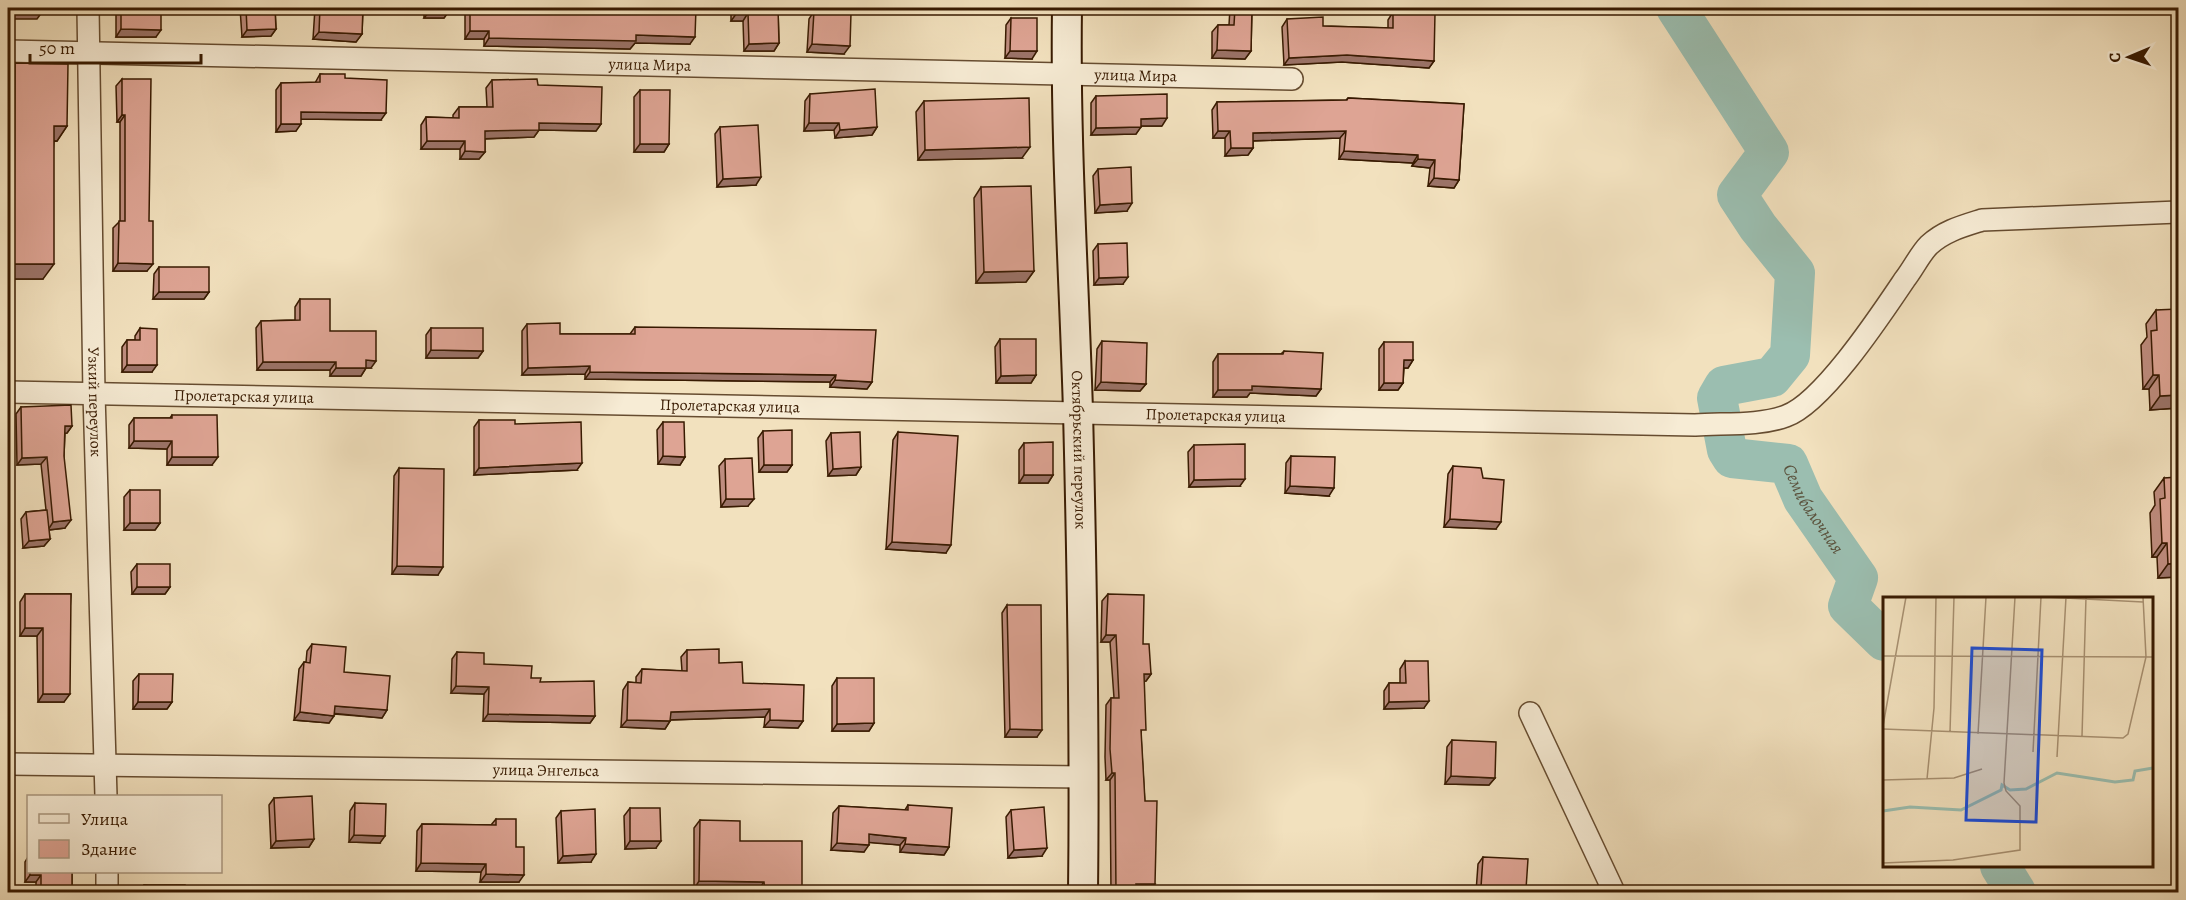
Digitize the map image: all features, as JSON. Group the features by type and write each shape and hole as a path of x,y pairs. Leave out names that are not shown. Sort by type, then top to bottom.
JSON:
{"street":[{"name":"Узкий переулок","path":"88,8 94,394 106,795"},
{"name":"Октябрьский переулок","path":"1067,8 1066,74 1078,412 1085,777 1083,892"},
{"name":"улица Мира","path":"8,51 1292,79"},
{"name":"Пролетарская улица","path":"8,392 1695,426 1774,419 1788,416 1805,404 1828,381 1879,317 1929,246 1953,229 1982,220 2178,212"},
{"path":"1530,713 1614,892"},
{"name":"улица Энгельса","path":"8,764 106,767 1085,777"},
{"path":"107,873 107,892"}],"building":[{"path":"121,8 161,8 161,30 121,29"},
{"path":"246,8 275,8 276,29 247,30"},
{"path":"320,8 363,8 362,34 319,32"},
{"path":"430,8 449,8 449,11 430,11"},
{"path":"470,8 533,11 533,8 666,10 666,8 696,8 695,37 636,35 636,41 489,38 489,31 470,31"},
{"path":"736,8 778,8 779,43 749,44 748,13 736,14"},
{"path":"1235,8 1252,8 1251,51 1217,50 1218,25 1234,25"},
{"path":"814,11 851,13 850,46 812,44"},
{"path":"1393,12 1435,13 1434,61 1347,55 1289,58 1287,19 1323,17 1323,26 1393,28"},
{"path":"1011,18 1037,18 1037,51 1010,51"},
{"path":"15,63 68,64 67,126 54,126 54,264 14,264"},
{"path":"320,74 345,74 345,78 387,80 386,113 301,112 301,124 281,124 281,83 320,82"},
{"path":"122,79 151,79 149,221 153,221 153,264 118,263 119,221 125,221 125,115 122,115"},
{"path":"537,79 538,85 602,87 601,124 539,123 539,130 485,131 485,152 465,151 465,141 427,141 426,117 459,118 459,107 493,107 492,80"},
{"path":"875,89 877,127 840,130 839,123 809,123 810,94"},
{"path":"640,90 670,90 669,144 640,144"},
{"path":"1167,94 1167,118 1141,119 1141,127 1096,128 1096,96"},
{"path":"1029,98 1030,147 925,150 924,101"},
{"path":"1348,98 1464,104 1459,180 1434,178 1435,160 1418,159 1418,155 1344,151 1346,131 1253,133 1253,148 1231,148 1230,131 1218,131 1217,102 1347,100"},
{"path":"758,125 761,177 723,179 720,127"},
{"path":"1131,167 1132,203 1100,205 1098,169"},
{"path":"1031,186 1034,271 984,272 981,187"},
{"path":"1127,243 1128,277 1099,278 1098,244"},
{"path":"159,267 209,267 209,292 159,292"},
{"path":"300,299 330,299 330,331 376,331 376,361 366,360 366,368 336,368 336,362 263,362 261,321 300,320"},
{"path":"2178,309 2178,395 2160,396 2159,375 2153,375 2151,331 2157,330 2156,310"},
{"path":"560,323 560,334 635,334 635,327 876,330 872,382 835,380 836,375 590,372 590,366 528,368 527,324"},
{"path":"140,328 157,329 157,365 127,365 127,340 140,340"},
{"path":"431,328 483,328 483,351 431,350"},
{"path":"1000,339 1036,339 1036,375 1001,376"},
{"path":"1102,341 1147,343 1146,384 1101,382"},
{"path":"1384,342 1413,342 1413,360 1404,360 1403,383 1384,383"},
{"path":"1284,351 1323,353 1321,389 1252,386 1252,390 1218,390 1218,354 1283,354"},
{"path":"71,405 72,426 65,426 64,456 71,520 53,522 47,457 22,458 21,407"},
{"path":"172,415 217,415 218,457 172,457 172,441 134,441 134,418 172,418"},
{"path":"479,420 515,420 515,424 581,422 582,463 479,468"},
{"path":"663,422 684,422 685,457 663,456"},
{"path":"792,430 792,465 764,465 763,431"},
{"path":"860,432 861,467 833,469 831,433"},
{"path":"898,432 958,436 951,545 892,542"},
{"path":"1053,442 1053,475 1024,475 1024,443"},
{"path":"1245,444 1245,479 1194,480 1194,445"},
{"path":"1291,456 1335,457 1334,488 1290,486"},
{"path":"752,458 754,499 726,499 725,459"},
{"path":"1453,466 1481,468 1483,478 1504,480 1501,522 1450,519"},
{"path":"399,468 444,469 443,567 397,566"},
{"path":"2178,477 2178,563 2168,564 2167,543 2162,543 2160,499 2165,498 2164,478"},
{"path":"130,490 160,490 160,523 130,523"},
{"path":"47,510 50,539 29,541 26,512"},
{"path":"137,564 170,564 170,587 137,587"},
{"path":"25,594 71,594 70,694 43,694 43,628 25,628"},
{"path":"1108,594 1144,595 1143,644 1149,644 1151,674 1144,674 1146,730 1141,730 1145,801 1157,801 1155,884 1136,884 1137,892 1116,892 1115,773 1112,773 1110,749 1111,698 1119,698 1116,635 1106,635"},
{"path":"1007,605 1041,605 1042,730 1010,729"},
{"path":"312,644 346,647 344,672 390,676 387,710 335,706 334,716 300,712 304,662 310,663"},
{"path":"719,649 719,663 742,662 743,683 804,685 803,721 770,720 770,709 671,712 670,721 627,720 628,682 641,683 642,669 687,671 687,650"},
{"path":"457,652 484,653 484,664 532,666 531,678 541,678 540,682 594,681 595,716 488,714 489,687 456,686"},
{"path":"1405,661 1428,661 1429,701 1389,702 1389,683 1406,683"},
{"path":"139,674 173,674 172,702 138,702"},
{"path":"837,678 874,678 874,723 837,724"},
{"path":"1452,740 1496,742 1495,778 1451,776"},
{"path":"312,796 314,839 276,841 274,798"},
{"path":"355,803 386,804 385,836 354,835"},
{"path":"908,805 952,808 949,847 905,844 906,838 869,834 869,845 837,843 839,806 908,810"},
{"path":"1044,807 1047,848 1014,850 1011,810"},
{"path":"630,808 660,808 661,841 630,841"},
{"path":"595,809 596,854 563,856 561,811"},
{"path":"496,819 516,819 516,847 524,847 524,875 486,874 486,864 421,863 422,824 496,825"},
{"path":"700,820 740,821 740,841 802,841 802,892 765,892 764,882 699,881"},
{"path":"1483,857 1528,859 1526,889 1481,887"},
{"path":"30,873 72,873 72,892 41,892 41,875 30,875"},
{"path":"144,885 185,885 185,892 145,892"}],"waterway":[{"name":"Семибалочная","path":"1676,8 1769,152 1737,195 1758,227 1795,273 1790,355 1772,377 1724,386 1717,398 1727,450 1732,458 1788,464 1803,499 1858,578 1848,606 1883,640"},
{"name":"Семибалочная","path":"2001,867 2016,892"}]}
